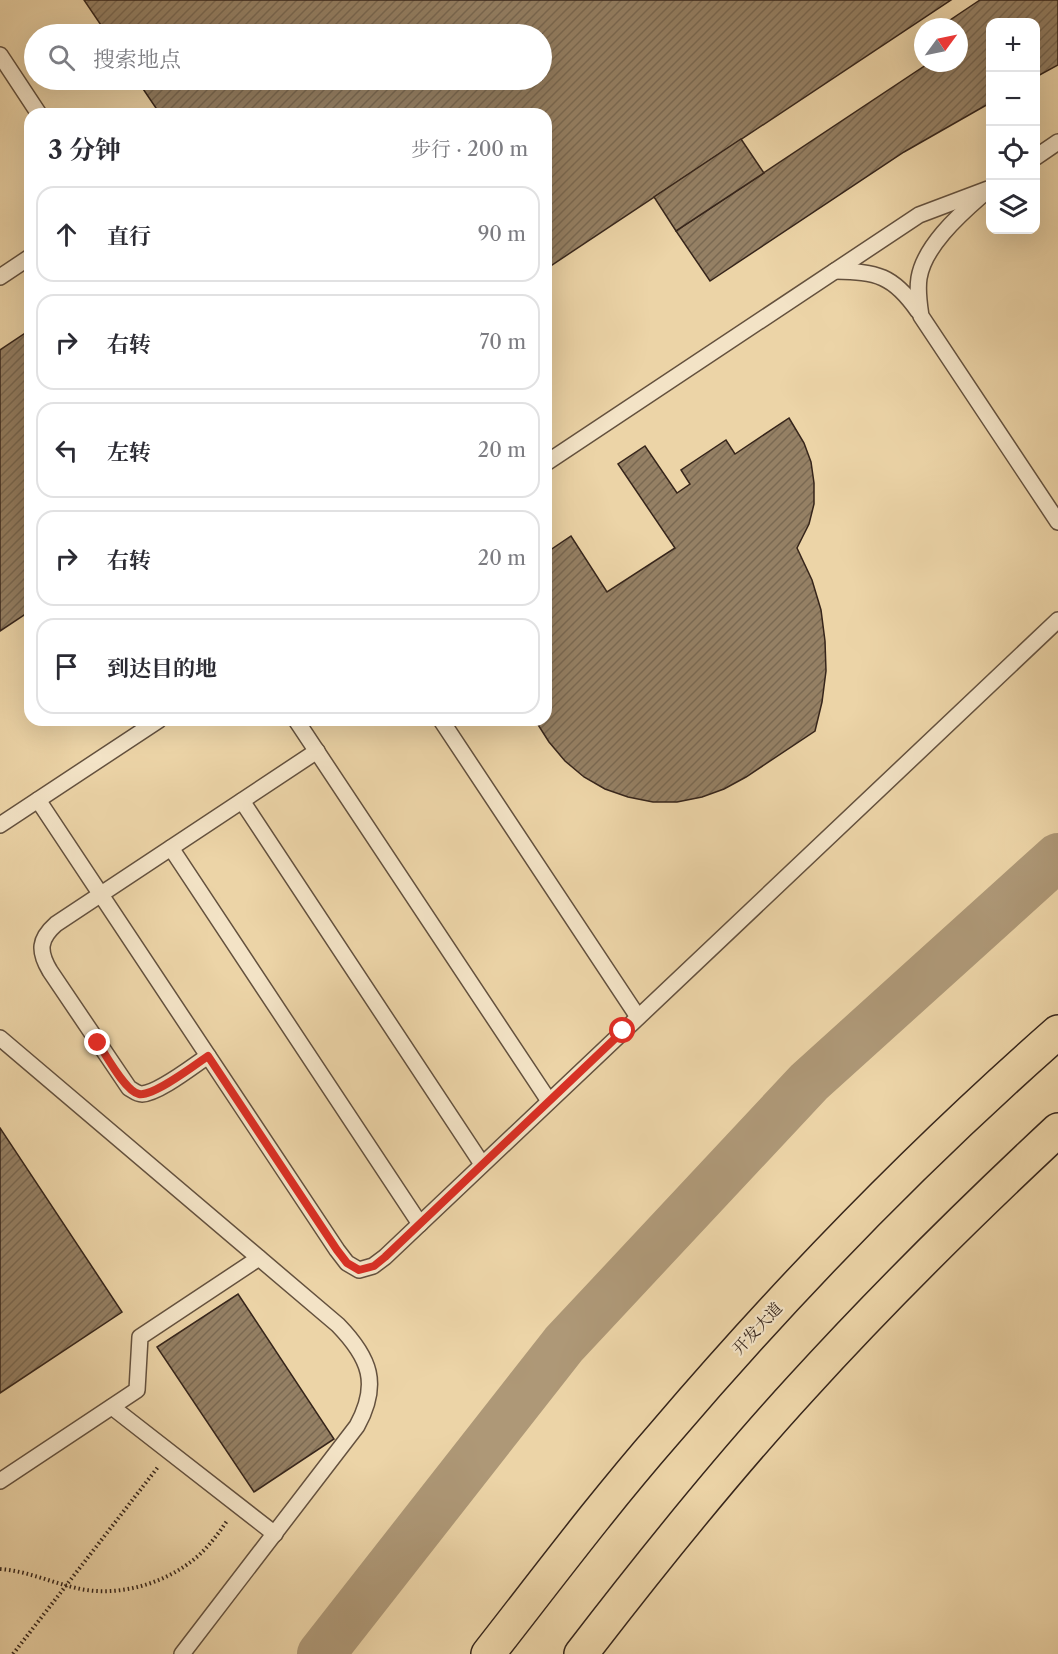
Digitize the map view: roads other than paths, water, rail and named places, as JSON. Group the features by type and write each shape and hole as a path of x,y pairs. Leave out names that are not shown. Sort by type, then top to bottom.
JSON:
{"main road":[{"name":"开发大道","path":"488,1654 662,1435 746,1340 921,1158 1058,1032"},
{"path":"580,1654 639,1578 800,1389 884,1298 964,1218 1058,1130"}],"lane":[{"path":"0,55 35,108"},
{"path":"1040,154 1058,142"},
{"path":"552,459 920,215 986,189"},
{"path":"921,316 918,297 919,277 926,258 960,214 986,191"},
{"path":"0,277 24,261"},
{"path":"835,271 863,272 886,278 909,297 1058,522"},
{"path":"38,800 337,1250 347,1263 359,1270 374,1266 385,1257 1058,620"},
{"path":"0,825 150,726"},
{"path":"300,726 549,1101"},
{"path":"445,726 638,1017"},
{"path":"208,1056 150,1093 139,1094 129,1088 43,959 42,945 47,932 56,924 317,751"},
{"path":"242,801 482,1164"},
{"path":"171,848 420,1224"},
{"path":"0,1038 338,1325 360,1351 367,1366 371,1382 369,1399 357,1426 182,1654"},
{"path":"0,1481 137,1390 140,1337 259,1258"},
{"path":"112,1407 275,1534"}],"waterway":[{"path":"321,1654 564,1344 809,1082 1058,857"}]}
